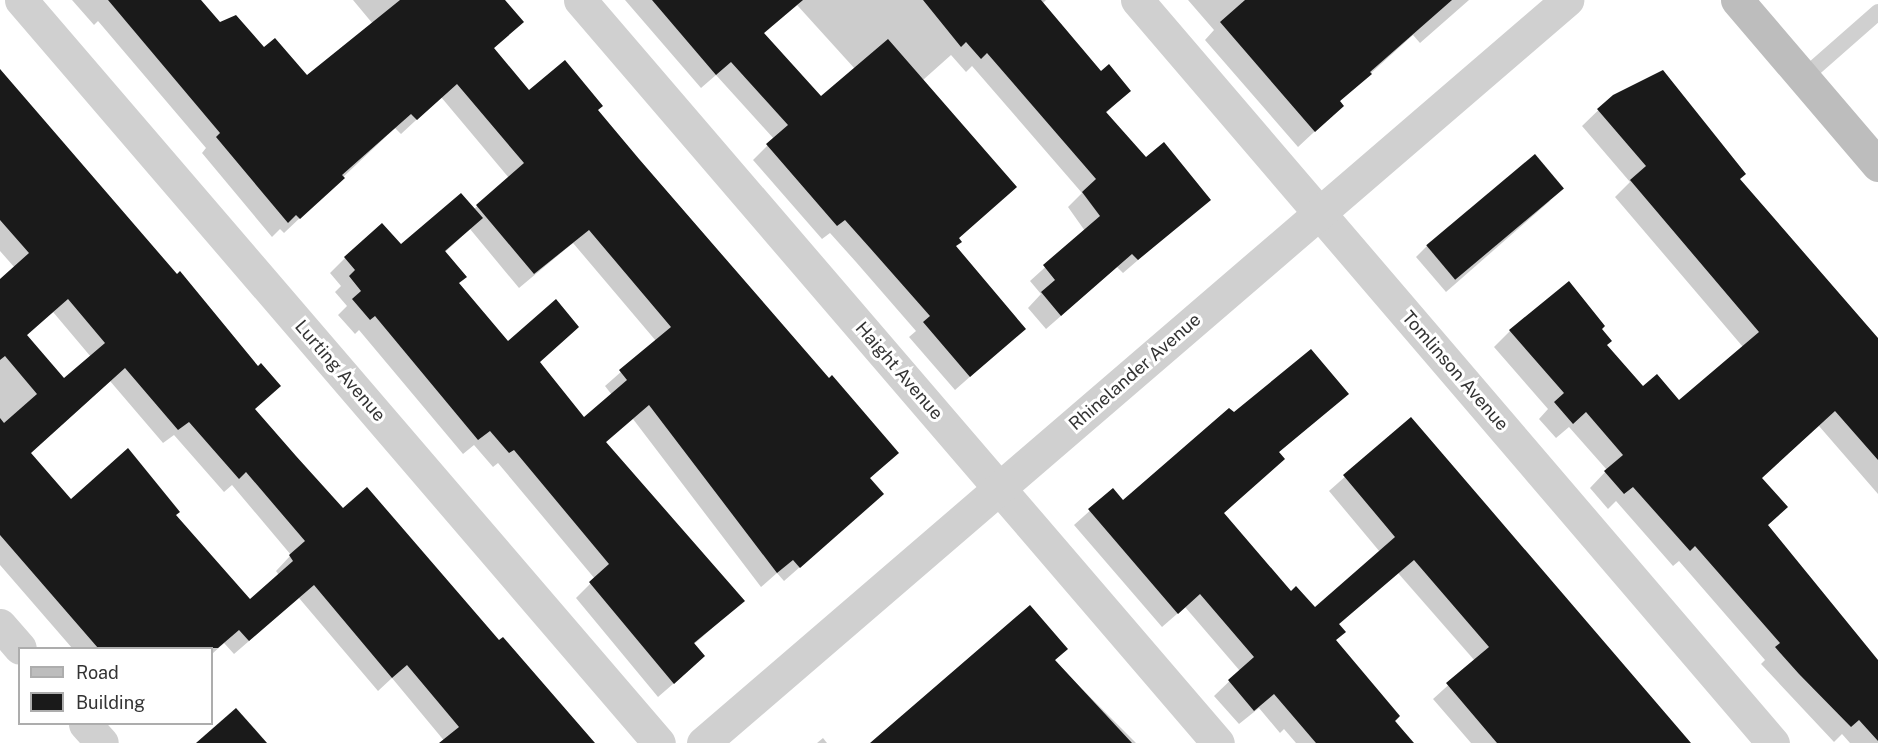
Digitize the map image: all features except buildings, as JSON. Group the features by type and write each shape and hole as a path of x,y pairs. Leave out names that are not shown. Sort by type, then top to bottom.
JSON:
{"main road":[{"path":"1737,0 1878,165"}],"street":[{"name":"Lurting Avenue","path":"21,0 659,743"},
{"name":"Haight Avenue","path":"580,0 1218,743"},
{"name":"Tomlinson Avenue","path":"1137,0 1773,743"},
{"name":"Rhinelander Avenue","path":"703,743 1567,0"},
{"path":"0,625 20,647"},
{"path":"87,725 102,743"}],"lane":[{"path":"1803,78 1878,12"}]}
